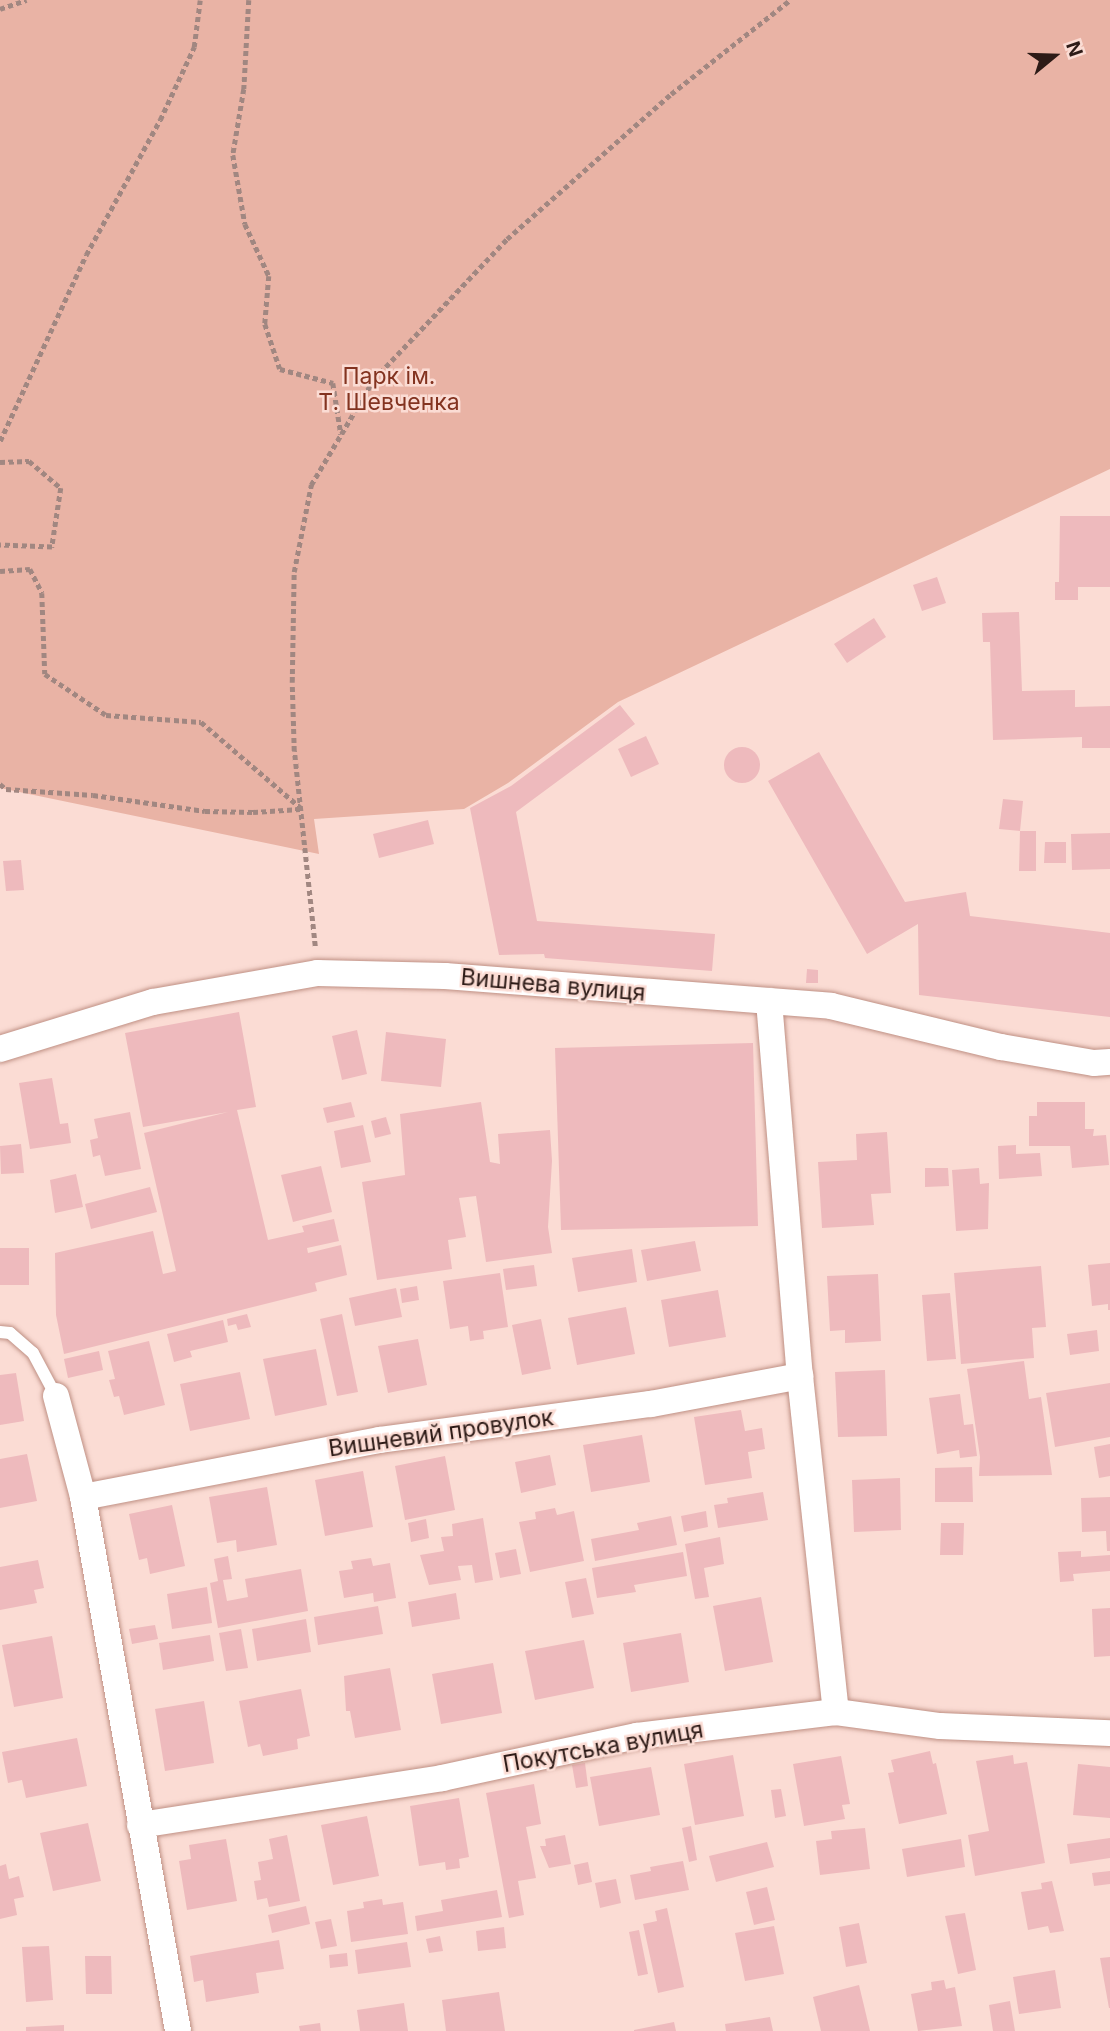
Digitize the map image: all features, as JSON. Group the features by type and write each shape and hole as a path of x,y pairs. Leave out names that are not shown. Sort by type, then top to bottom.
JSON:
{"street":[{"name":"Вишнева вулиця","path":"0,1049 153,1002 317,973 444,976 831,1006 1001,1046 1094,1063 1110,1062"},
{"path":"769,1001 800,1376 836,1712"},
{"name":"Вишневий провулок","path":"83,1496 380,1440 651,1404 800,1376"},
{"path":"55,1396 83,1496 178,2031"},
{"name":"Покутська вулиця","path":"140,1825 442,1778 638,1736 836,1712 940,1726 1110,1733"}],"lane":[{"path":"0,1332 10,1333 33,1353 55,1396"}],"path":[{"path":"0,9 26,0"},
{"path":"0,441 86,255 160,120 194,47 200,0"},
{"path":"249,0 244,89 233,155 245,224 269,276 265,324 281,369 333,383 341,435"},
{"path":"317,973 293,710 294,572 311,485 374,379 507,239 671,94 790,0"},
{"path":"0,462 29,461 61,488 52,547 0,545"},
{"path":"0,571 30,569 42,593 45,674 106,715 201,722 302,809"},
{"path":"0,784 6,789 93,795 205,811 302,809"}],"green space":[{"name":"Парк ім. Т. Шевченка","path":"0,0 1110,0 1110,469 618,702 508,783 464,809 314,819 319,854 0,788"}],"building":[{"path":"1060,516 1110,516 1110,587 1078,587 1078,600 1055,600 1055,582 1059,582"},
{"path":"937,577 946,603 922,611 913,585"},
{"path":"1019,612 1022,691 1075,690 1075,707 1110,706 1110,748 1082,748 1082,737 993,740 990,642 983,642 982,613"},
{"path":"874,618 886,637 847,663 834,644"},
{"path":"620,705 635,724 516,812 537,921 715,934 712,971 545,958 544,954 499,955 470,808 511,786"},
{"path":"646,736 659,764 631,777 618,749"},
{"path":"742,747 755,752 760,765 755,778 742,783 729,778 724,765 729,752"},
{"path":"819,752 905,902 966,892 970,916 1110,933 1110,1017 919,995 918,924 867,954 768,781"},
{"path":"1003,799 1023,801 1020,831 999,829"},
{"path":"428,820 434,844 379,858 373,834"},
{"path":"1020,831 1036,831 1036,871 1019,871"},
{"path":"1110,833 1110,869 1072,870 1071,834"},
{"path":"1045,842 1066,842 1066,863 1044,863"},
{"path":"21,860 24,890 6,891 3,861"},
{"path":"807,969 818,970 818,983 806,983"},
{"path":"239,1012 256,1107 237,1110 268,1240 304,1232 302,1226 334,1219 339,1241 307,1248 308,1253 341,1245 347,1275 315,1283 317,1291 64,1354 56,1315 55,1253 153,1231 163,1274 176,1271 144,1133 228,1112 143,1127 125,1033"},
{"path":"357,1030 367,1074 342,1080 332,1036"},
{"path":"386,1032 446,1039 441,1087 381,1081"},
{"path":"753,1043 758,1226 561,1230 555,1048"},
{"path":"52,1078 60,1124 68,1123 71,1143 30,1149 19,1083"},
{"path":"351,1102 355,1117 327,1123 323,1108"},
{"path":"481,1102 490,1162 500,1164 498,1134 550,1130 552,1161 548,1227 552,1253 486,1262 476,1196 459,1198 466,1237 448,1240 452,1269 377,1280 362,1182 405,1175 400,1114"},
{"path":"1037,1102 1085,1102 1085,1129 1094,1129 1093,1136 1106,1135 1109,1165 1072,1168 1070,1146 1029,1146 1029,1116 1037,1116"},
{"path":"130,1112 141,1169 105,1176 100,1155 93,1157 90,1140 98,1138 94,1119"},
{"path":"386,1117 391,1134 375,1138 371,1121"},
{"path":"363,1125 371,1162 341,1168 334,1131"},
{"path":"887,1132 891,1193 871,1194 874,1225 822,1228 818,1162 857,1160 856,1134"},
{"path":"21,1144 24,1173 1,1174 0,1146"},
{"path":"1016,1145 1016,1154 1040,1153 1042,1176 999,1179 998,1146"},
{"path":"321,1166 332,1212 293,1222 281,1175"},
{"path":"925,1168 948,1168 949,1186 925,1187"},
{"path":"979,1168 980,1184 989,1183 988,1229 956,1231 952,1170"},
{"path":"76,1174 83,1207 55,1213 50,1180"},
{"path":"150,1187 157,1212 91,1229 85,1204"},
{"path":"695,1241 701,1271 647,1281 641,1250"},
{"path":"0,1248 29,1248 29,1285 0,1285"},
{"path":"632,1249 637,1282 578,1292 572,1258"},
{"path":"1110,1263 1108,1310 1108,1304 1092,1306 1088,1265"},
{"path":"534,1265 537,1286 506,1290 503,1269"},
{"path":"1041,1266 1046,1327 1032,1328 1034,1358 961,1364 954,1273"},
{"path":"500,1273 508,1327 483,1331 484,1339 470,1341 468,1326 450,1329 443,1281"},
{"path":"878,1274 881,1341 845,1343 845,1330 830,1331 827,1276"},
{"path":"417,1286 419,1300 402,1303 400,1289"},
{"path":"396,1288 402,1317 355,1326 349,1298"},
{"path":"718,1290 726,1337 669,1347 661,1300"},
{"path":"950,1293 956,1359 927,1361 922,1295"},
{"path":"626,1307 635,1354 577,1365 568,1318"},
{"path":"247,1314 251,1327 238,1330 236,1324 228,1326 227,1319"},
{"path":"342,1314 358,1392 337,1396 320,1319"},
{"path":"541,1319 551,1369 522,1375 512,1325"},
{"path":"223,1320 228,1342 190,1351 192,1357 174,1362 167,1334"},
{"path":"1097,1330 1099,1351 1070,1355 1067,1334"},
{"path":"418,1339 427,1385 388,1393 378,1346"},
{"path":"149,1341 165,1405 124,1415 119,1396 114,1397 109,1380 115,1379 108,1351"},
{"path":"316,1349 327,1405 275,1416 263,1359"},
{"path":"99,1351 103,1370 68,1378 64,1359"},
{"path":"1024,1361 1029,1399 1041,1397 1052,1475 979,1476 980,1457 967,1369"},
{"path":"885,1370 887,1436 838,1437 835,1372"},
{"path":"240,1372 250,1419 190,1431 180,1384"},
{"path":"16,1373 24,1421 0,1425 0,1375"},
{"path":"1110,1383 1110,1437 1055,1447 1046,1393"},
{"path":"960,1394 964,1425 973,1424 977,1456 960,1458 959,1450 937,1454 929,1398"},
{"path":"741,1410 745,1431 762,1428 765,1449 748,1452 752,1478 705,1485 694,1417"},
{"path":"642,1435 650,1482 591,1492 583,1445"},
{"path":"1110,1444 1110,1476 1099,1478 1094,1447"},
{"path":"27,1454 37,1501 0,1508 0,1459"},
{"path":"550,1455 556,1485 521,1493 515,1462"},
{"path":"445,1456 455,1510 405,1520 395,1466"},
{"path":"972,1467 973,1502 935,1502 935,1468"},
{"path":"363,1471 373,1527 325,1536 315,1480"},
{"path":"900,1478 901,1530 854,1532 852,1480"},
{"path":"267,1487 277,1545 237,1552 236,1540 217,1543 209,1497"},
{"path":"763,1492 768,1520 718,1528 714,1505 728,1503 727,1498"},
{"path":"1110,1497 1110,1551 1107,1551 1106,1531 1082,1532 1081,1498"},
{"path":"172,1505 185,1566 150,1574 147,1558 139,1560 129,1514"},
{"path":"555,1508 557,1515 574,1511 584,1561 530,1572 519,1522 536,1519 535,1512"},
{"path":"706,1511 708,1527 684,1532 681,1516"},
{"path":"671,1516 677,1545 595,1561 591,1539 639,1530 637,1523"},
{"path":"483,1518 493,1580 475,1583 472,1565 458,1566 461,1580 429,1585 420,1555 444,1551 441,1537 453,1536 452,1524"},
{"path":"426,1519 429,1538 411,1542 408,1523"},
{"path":"941,1523 964,1523 963,1555 940,1555"},
{"path":"720,1537 724,1564 704,1568 709,1597 695,1599 685,1544"},
{"path":"516,1549 521,1574 500,1578 495,1553"},
{"path":"1081,1551 1081,1557 1110,1555 1110,1571 1073,1574 1074,1581 1060,1582 1058,1552"},
{"path":"683,1552 687,1576 634,1585 636,1592 597,1598 592,1568"},
{"path":"228,1556 232,1579 223,1580 227,1601 248,1597 245,1579 301,1569 308,1611 218,1628 210,1583 218,1581 214,1559"},
{"path":"371,1558 373,1566 390,1563 396,1598 374,1602 373,1593 344,1598 339,1571 353,1569 351,1561"},
{"path":"38,1560 44,1588 34,1590 37,1603 0,1610 0,1567"},
{"path":"586,1578 594,1614 572,1618 565,1582"},
{"path":"207,1587 212,1623 172,1629 167,1594"},
{"path":"456,1593 460,1619 412,1627 408,1602"},
{"path":"761,1597 773,1662 725,1671 713,1606"},
{"path":"378,1606 383,1634 318,1645 314,1617"},
{"path":"1110,1608 1110,1656 1094,1657 1092,1609"},
{"path":"306,1619 311,1652 257,1661 252,1629"},
{"path":"155,1625 158,1639 132,1644 129,1629"},
{"path":"241,1629 248,1668 226,1671 219,1633"},
{"path":"681,1633 689,1682 631,1692 623,1643"},
{"path":"210,1635 214,1661 163,1670 159,1643"},
{"path":"52,1636 63,1698 14,1707 2,1645"},
{"path":"584,1640 594,1688 535,1700 525,1651"},
{"path":"493,1663 502,1713 441,1724 432,1674"},
{"path":"390,1668 401,1730 355,1738 350,1711 346,1711 344,1676"},
{"path":"301,1689 310,1736 297,1739 298,1749 263,1756 260,1744 248,1747 239,1701"},
{"path":"204,1701 214,1763 165,1771 155,1709"},
{"path":"77,1738 87,1786 26,1798 22,1780 8,1783 2,1752"},
{"path":"930,1751 933,1764 936,1763 947,1814 899,1824 888,1773 894,1772 891,1760"},
{"path":"733,1755 744,1816 695,1825 684,1764"},
{"path":"1013,1755 1014,1764 1027,1762 1045,1863 975,1876 968,1835 989,1831 976,1761"},
{"path":"841,1756 850,1804 842,1805 845,1819 804,1826 793,1764"},
{"path":"585,1763 588,1786 576,1788 572,1765"},
{"path":"1078,1764 1110,1767 1110,1818 1073,1815"},
{"path":"651,1767 660,1815 599,1826 590,1777"},
{"path":"534,1784 541,1824 526,1827 536,1878 518,1881 524,1915 509,1918 486,1793"},
{"path":"781,1789 786,1816 775,1818 771,1790"},
{"path":"459,1798 469,1857 459,1859 460,1868 446,1870 445,1862 419,1866 410,1806"},
{"path":"367,1816 379,1876 333,1885 321,1825"},
{"path":"88,1823 101,1881 53,1891 40,1833"},
{"path":"691,1826 697,1860 689,1862 682,1828"},
{"path":"865,1828 870,1869 820,1875 816,1841 832,1839 831,1831"},
{"path":"287,1835 300,1901 269,1907 267,1898 257,1900 254,1881 261,1880 258,1862 273,1859 269,1839"},
{"path":"565,1835 571,1864 549,1868 540,1846 546,1846 545,1839"},
{"path":"1110,1838 1110,1858 1070,1864 1067,1844"},
{"path":"226,1839 237,1901 187,1910 179,1861 191,1859 189,1845"},
{"path":"961,1839 965,1867 907,1877 902,1849"},
{"path":"767,1842 774,1867 716,1882 709,1856"},
{"path":"683,1861 689,1890 635,1900 630,1875 651,1871 650,1867"},
{"path":"588,1862 592,1882 578,1885 574,1865"},
{"path":"6,1864 9,1879 19,1876 24,1897 14,1899 17,1915 0,1919 0,1866"},
{"path":"1110,1871 1110,1884 1094,1886 1092,1873"},
{"path":"616,1879 621,1903 600,1908 595,1883"},
{"path":"1052,1881 1064,1931 1050,1933 1048,1926 1028,1930 1021,1892 1042,1889 1041,1883"},
{"path":"767,1887 775,1920 754,1925 746,1892"},
{"path":"497,1890 502,1917 417,1931 415,1916 443,1911 441,1900"},
{"path":"382,1899 383,1905 403,1902 408,1934 351,1942 347,1911 364,1908 363,1902"},
{"path":"306,1906 310,1924 272,1933 268,1915"},
{"path":"667,1908 684,1987 658,1993 643,1924 657,1921 655,1911"},
{"path":"965,1913 976,1970 958,1974 945,1916"},
{"path":"331,1919 337,1946 321,1949 315,1922"},
{"path":"859,1923 867,1963 846,1967 839,1927"},
{"path":"774,1926 784,1974 745,1981 735,1933"},
{"path":"504,1927 506,1948 478,1951 476,1931"},
{"path":"639,1930 648,1974 638,1976 629,1932"},
{"path":"440,1936 443,1951 429,1953 426,1939"},
{"path":"279,1940 284,1969 256,1973 259,1993 206,2002 203,1980 194,1982 190,1956"},
{"path":"407,1942 411,1967 358,1974 355,1950"},
{"path":"49,1946 53,2000 26,2002 22,1947"},
{"path":"347,1953 348,1966 330,1968 329,1955"},
{"path":"85,1956 111,1956 112,1994 86,1994"},
{"path":"1110,1957 1110,2008 1109,2008 1100,1958"},
{"path":"1055,1970 1061,2008 1019,2014 1013,1977"},
{"path":"944,1980 946,1989 955,1987 962,2026 918,2031 911,1994 932,1990 931,1982"},
{"path":"859,1985 870,2031 821,2031 813,1997"},
{"path":"499,1992 505,2031 446,2031 442,2000"},
{"path":"1010,2001 1015,2031 993,2031 989,2005"},
{"path":"404,2003 408,2031 360,2031 357,2010"},
{"path":"770,2017 773,2031 726,2031 725,2024"},
{"path":"674,2022 676,2031 634,2031 634,2030"},
{"path":"320,2023 321,2031 300,2031 299,2026"},
{"path":"64,2025 64,2031 26,2031 26,2027"}]}
